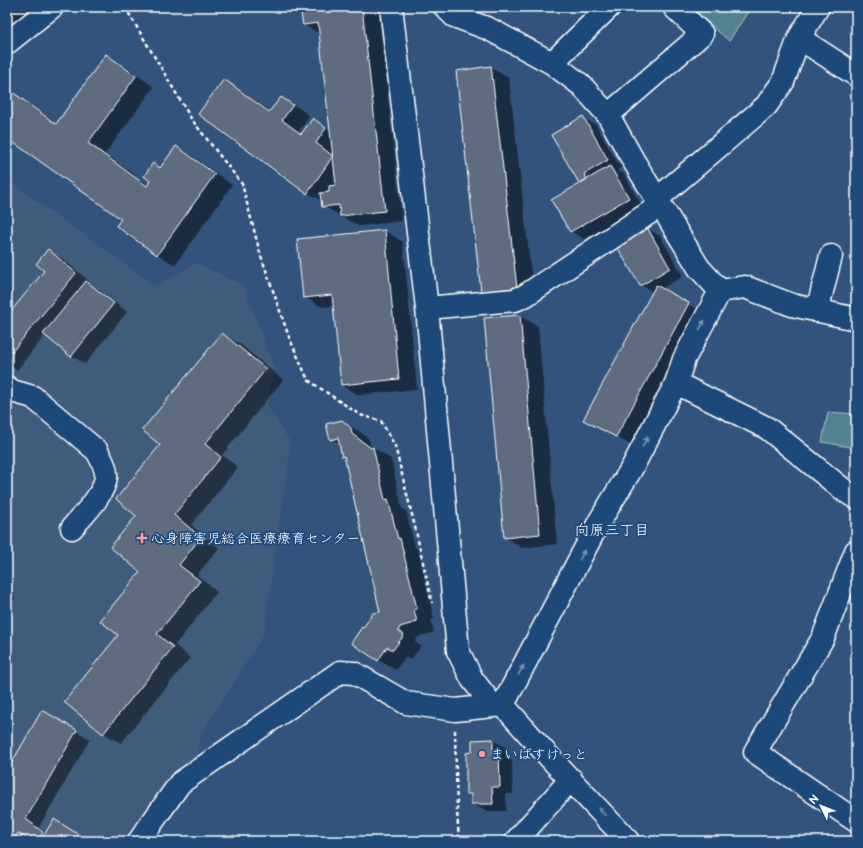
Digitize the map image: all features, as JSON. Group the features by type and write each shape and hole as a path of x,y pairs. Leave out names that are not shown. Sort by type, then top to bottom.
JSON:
{"street":[{"path":"7,43 52,7"},
{"path":"391,7 426,308 458,651 476,685 498,705 571,779 628,841"},
{"path":"445,7 454,16 489,29 552,63 582,85 608,115 633,160 699,268 720,291"},
{"path":"480,7 489,29"},
{"path":"552,63 609,7"},
{"path":"608,115 702,34 674,7"},
{"path":"426,308 515,300 526,295 659,202 766,106 783,82 799,38 818,7"},
{"path":"799,38 856,75"},
{"path":"818,311 831,256"},
{"path":"720,291 745,287 792,305 856,319"},
{"path":"498,705 599,522 632,468 676,383 684,359 720,291"},
{"path":"676,383 767,428 845,491 856,498"},
{"path":"7,387 12,391 33,397 97,451 103,462 106,476 102,492 72,528"},
{"path":"856,551 823,638 755,752 856,821"},
{"path":"138,841 180,783 340,672 354,673 406,703 455,710 498,705"},
{"path":"516,841 571,779"}],"path":[{"path":"125,7 192,120 242,184 260,253 289,336 308,380 360,415 381,421 395,446 416,531 432,606"},
{"path":"708,7 715,12 718,7"},
{"path":"455,710 456,811 459,841"}],"shaded area":[{"path":"7,7 24,7 7,22"},
{"name":"心身障害児総合医療療育センター","path":"7,180 156,286 196,263 244,286 274,368 267,406 291,443 264,633 200,737 196,759 172,779 152,799 123,841 7,841"}],"green space":[{"path":"691,7 751,7 729,41"},
{"path":"828,412 856,414 856,448 822,442"}],"building":[{"path":"308,7 362,7 385,211 340,216 339,205 322,207 320,193 329,192 329,186 336,185 318,23 303,25 301,13 309,12"},
{"path":"106,54 136,76 88,143 147,186 150,181 144,176 153,163 160,168 176,146 215,174 157,255 116,226 121,219 7,138 7,97 11,91 56,124"},
{"path":"491,66 517,288 481,292 456,71"},
{"path":"224,79 269,112 281,97 293,105 282,120 301,134 313,118 326,128 316,143 333,156 307,194 198,114"},
{"path":"583,116 608,160 584,174 587,179 579,183 551,135"},
{"path":"610,166 629,198 570,232 551,200"},
{"path":"647,227 670,268 640,286 616,245"},
{"path":"385,230 399,379 341,385 332,295 303,298 297,239"},
{"path":"48,249 76,273 7,358 7,316 44,271 36,264"},
{"path":"86,281 114,303 71,357 43,334"},
{"path":"656,285 689,303 616,437 583,420"},
{"path":"520,315 540,534 504,538 484,318"},
{"path":"222,333 266,369 205,444 221,457 174,515 201,537 179,565 200,581 157,634 173,647 103,734 64,702 118,635 100,621 140,572 110,547 136,516 116,499 160,445 142,430"},
{"path":"342,420 351,428 352,434 371,448 373,447 385,500 388,499 398,539 400,538 417,609 414,610 417,622 400,627 398,631 404,635 393,650 387,647 378,661 351,643 373,613 380,612 344,456 342,457 338,438 330,440 326,424"},
{"path":"42,710 77,730 26,819 43,832 38,841 30,841 18,833 13,841 7,841 7,771"},
{"path":"493,739 493,752 499,752 500,787 492,787 493,804 471,804 471,794 466,794 466,753 472,752 472,740"},
{"path":"54,819 87,840 40,841"}],"place":[{"name":"心身障害児総合医療療育センター","path":"142,538"},
{"name":"まいばすけっと","path":"482,754"}],"district":[{"name":"向原三丁目","path":"612,530"}]}
